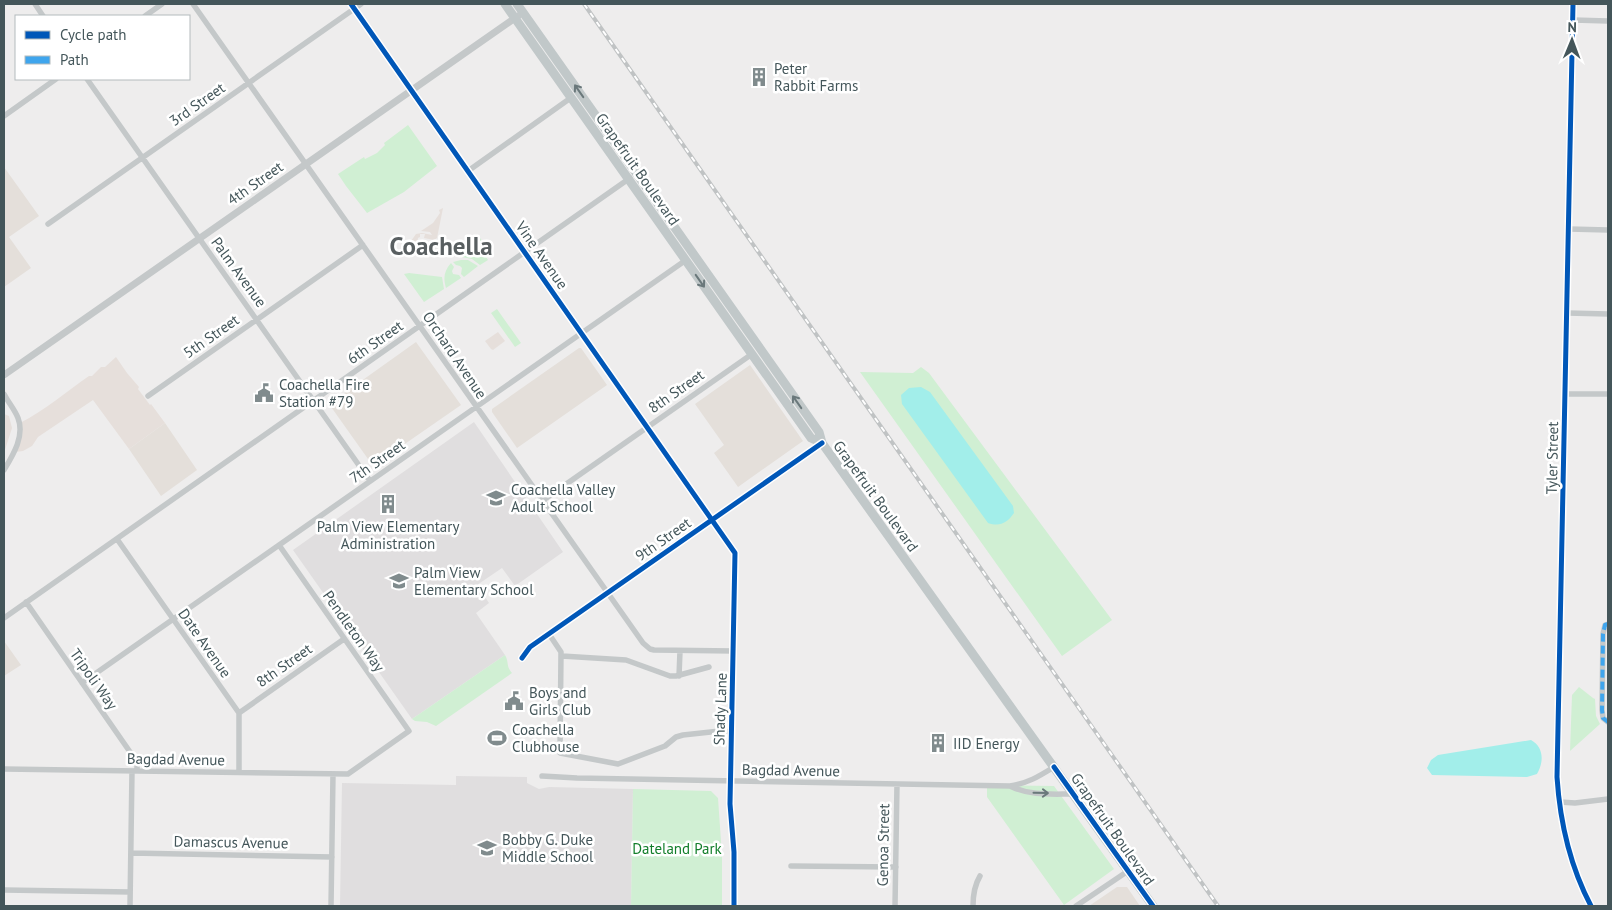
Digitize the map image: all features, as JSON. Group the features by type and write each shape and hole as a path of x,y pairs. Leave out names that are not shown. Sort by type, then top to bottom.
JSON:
{"main road":[{"name":"Grapefruit Boulevard","path":"505,4 811,438 822,443"},
{"name":"Grapefruit Boulevard","path":"517,4 819,432 822,443 1153,906"}],"street":[{"path":"35,4 42,15"},
{"path":"146,15 162,4"},
{"name":"Orchard Avenue","path":"193,4 646,646 654,650 734,651"},
{"name":"3rd Street","path":"48,224 248,83 352,6 361,4"},
{"name":"Tyler Street","path":"1573,4 1557,768 1563,826 1568,850 1583,891 1591,906"},
{"name":"Vine Avenue","path":"352,6 713,520"},
{"name":"4th Street","path":"4,375 523,12"},
{"path":"1573,20 1608,20"},
{"path":"4,116 55,80"},
{"name":"Palm Avenue","path":"88,80 370,481"},
{"path":"468,171 572,98"},
{"name":"6th Street","path":"4,618 637,173"},
{"path":"1569,230 1608,230"},
{"name":"5th Street","path":"148,396 363,245"},
{"name":"7th Street","path":"82,683 686,260"},
{"path":"1567,313 1608,314"},
{"name":"8th Street","path":"542,501 752,354"},
{"path":"4,394 18,417 20,426 15,452 4,470"},
{"path":"1566,394 1608,394"},
{"name":"9th Street","path":"522,658 530,647 548,634 822,443"},
{"name":"Shady Lane","path":"713,520 736,556 731,781 734,906"},
{"name":"Date Avenue","path":"117,539 238,713"},
{"name":"Pendleton Way","path":"279,545 410,731 348,774"},
{"name":"Tripoli Way","path":"26,602 136,762 130,906"},
{"path":"1608,624 1605,625 1603,634 1602,710 1603,718 1608,722"},
{"path":"548,634 562,656 560,753 618,764 665,746 676,738 683,736 720,731 732,732"},
{"name":"8th Street","path":"238,713 344,638"},
{"path":"679,676 680,650"},
{"path":"562,656 616,658 670,676 679,676 709,667"},
{"path":"238,713 239,772"},
{"name":"Bagdad Avenue","path":"542,776 555,778 1010,786 1023,784 1035,779 1054,767"},
{"name":"Bagdad Avenue","path":"4,769 348,774"},
{"path":"331,906 333,774"},
{"name":"Genoa Street","path":"895,906 897,784"},
{"name":"Bagdad Avenue","path":"1010,786 1020,791 1032,793 1073,794"},
{"path":"1560,802 1575,803 1608,799"},
{"name":"Damascus Avenue","path":"131,853 332,857"},
{"path":"791,866 896,867"},
{"path":"1076,906 1128,870"},
{"path":"973,906 975,885 980,876"},
{"path":"4,890 130,892"}],"shaded area":[{"path":"4,167 39,216 9,237 31,268 4,287"},
{"path":"416,342 461,405 373,466 329,404"},
{"path":"581,348 607,385 517,448 492,412 492,409"},
{"path":"750,365 803,441 738,487 714,453 724,445 695,404"},
{"name":"Palm View Elementary School","path":"474,422 563,552 515,586 502,568 477,585 489,603 476,613 505,655 412,719 293,550"},
{"path":"165,423 197,470 161,496 129,449"},
{"path":"4,641 21,665 4,676"},
{"name":"Bobby G. Duke Middle School","path":"456,776 527,777 527,783 539,789 549,787 633,789 631,906 340,906 342,783 456,785"},
{"path":"1117,887 1127,887 1140,906 1089,906"}],"green space":[{"path":"408,125 437,166 404,192 367,213 338,174 364,157 365,159 377,153 385,145 384,143"},
{"path":"478,235 484,244 482,250 488,260 480,265 472,259 462,257 466,237 473,238"},
{"path":"468,260 478,266 464,277 461,274 462,268 453,262"},
{"path":"451,263 454,267 453,274 459,275 461,278 446,288 445,275"},
{"path":"404,274 442,277 444,289 424,302"},
{"path":"497,309 521,343 515,347 491,313"},
{"path":"921,367 929,373 1112,620 1062,656 860,372 913,373"},
{"path":"505,655 512,673 436,726 412,719"},
{"path":"1579,687 1595,699 1596,716 1600,724 1570,751 1572,695"},
{"path":"987,785 1054,786 1114,869 1064,905 987,797"},
{"name":"Dateland Park","path":"633,789 711,791 718,798 722,856 722,906 631,906"}],"sand":[{"path":"443,208 437,238 434,240 424,238 425,234 420,234 416,247 420,248 419,252 410,251 411,241 416,234 422,233 432,235 430,232 421,231 433,223 440,213 439,210"},
{"path":"498,332 505,341 493,350 485,341"},
{"path":"116,357 165,423 129,449 93,400 38,437 32,446 23,451 15,452 20,423 47,407 89,376 92,376 101,367 105,367"},
{"path":"4,414 9,416 12,428 4,453"}],"water":[{"path":"921,387 930,392 1013,506 1014,513 1006,522 996,525 988,523 902,404 901,395 909,388"},
{"path":"1531,740 1538,747 1542,760 1537,774 1527,777 1432,775 1427,768 1431,760 1438,755"}],"railway":[{"path":"584,4 1218,906"}],"marked path":[{"path":"1608,624 1605,625 1603,634 1602,710 1603,718 1608,722"}],"cycle path":[{"path":"351,4 735,553 730,804 734,852 734,906"},
{"path":"1573,4 1557,777 1567,844 1577,875 1591,906"},
{"path":"522,658 530,647 822,443"},
{"path":"1054,767 1153,906"}],"place":[{"name":"Peter Rabbit Farms","path":"759,77"},
{"name":"Coachella Fire Station #79","path":"264,393"},
{"name":"Coachella Valley Adult School","path":"496,498"},
{"name":"Palm View Elementary Administration","path":"388,504"},
{"name":"Palm View Elementary School","path":"399,581"},
{"name":"Boys and Girls Club","path":"514,701"},
{"name":"Coachella Clubhouse","path":"497,738"},
{"name":"IID Energy","path":"938,743"},
{"name":"Bobby G. Duke Middle School","path":"487,848"}],"district":[{"name":"Coachella","path":"441,246"}]}
